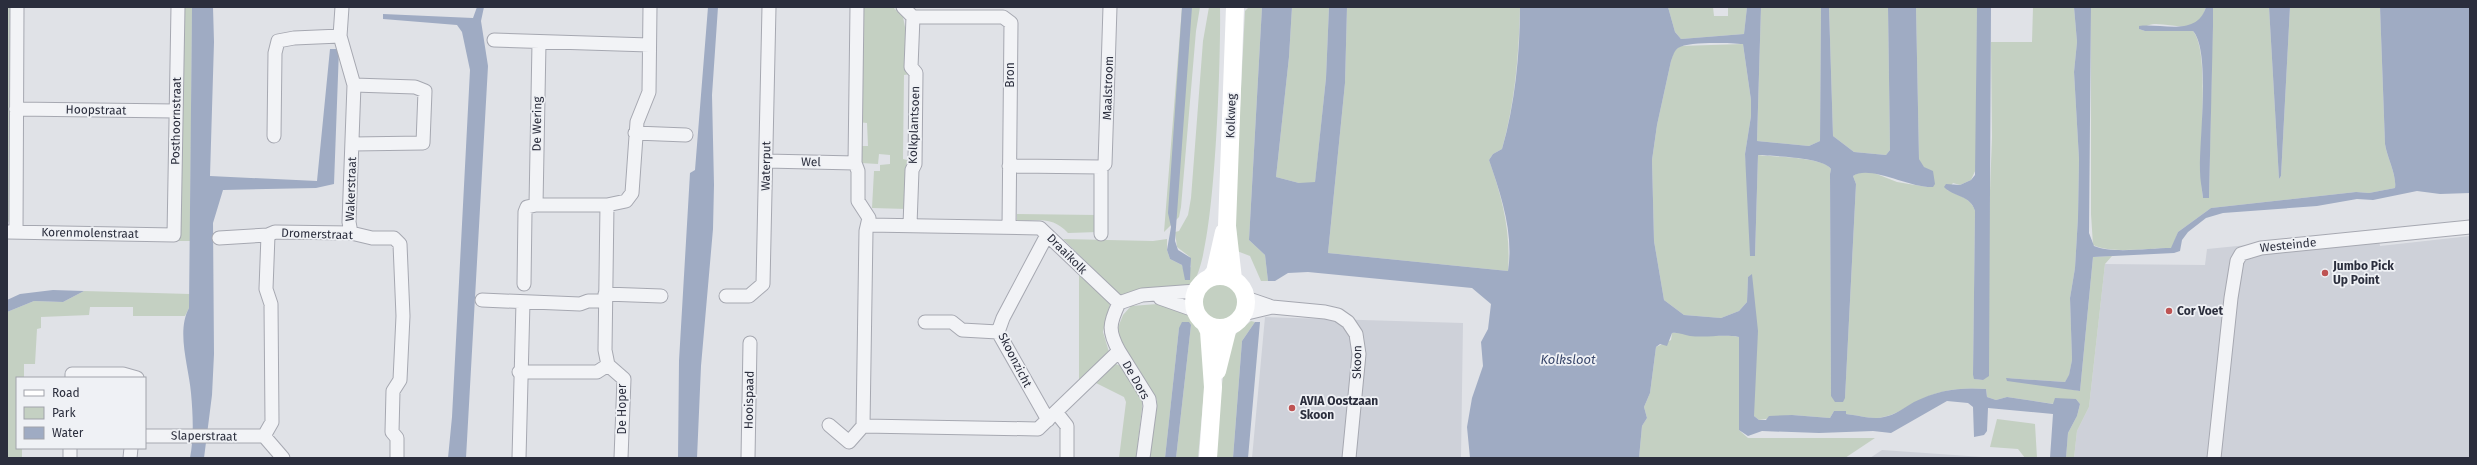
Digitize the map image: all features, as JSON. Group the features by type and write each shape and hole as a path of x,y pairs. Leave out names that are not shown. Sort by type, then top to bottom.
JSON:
{"street":[{"path":"11,231 16,109 17,7"},
{"name":"Posthoornstraat","path":"174,235 178,7"},
{"name":"Wakerstraat","path":"342,7 340,36 354,84 349,222 351,233"},
{"path":"524,284 525,212 527,207 536,205 607,204 626,201 632,193 636,169 635,133 649,92 650,7"},
{"name":"Waterput","path":"726,296 749,296 763,284 769,7"},
{"path":"829,425 849,442 863,426 866,231 869,218 858,201 858,171 855,163 857,7"},
{"path":"903,7 913,17"},
{"name":"Maalstroom","path":"1101,234 1101,167 1105,164 1110,7"},
{"name":"Kolkweg","path":"1233,279 1226,226 1235,7"},
{"name":"Bron","path":"913,17 1003,12 1010,23 1008,227"},
{"name":"Kolkplantsoen","path":"910,225 912,170 915,164 916,73 911,68 913,17"},
{"path":"274,136 275,53 278,41 294,38 340,36"},
{"path":"494,40 539,43 649,45"},
{"name":"De Wering","path":"536,205 539,43"},
{"name":"Wakerstraat","path":"353,144 423,143 425,91 415,87 354,84"},
{"name":"Hoopstraat","path":"16,109 176,111"},
{"path":"635,133 686,135"},
{"name":"Wel","path":"766,161 855,163"},
{"path":"1009,166 1101,167"},
{"path":"519,372 598,372 608,365 604,350 607,204"},
{"name":"Draaikolk","path":"868,225 1040,228 1119,303"},
{"name":"Kolkweg","path":"1210,278 1214,272 1216,258 1226,226"},
{"name":"Westeinde","path":"2214,458 2231,298 2236,261 2241,254 2261,248 2470,228"},
{"name":"Korenmolenstraat","path":"11,231 174,235"},
{"name":"Dromerstraat","path":"264,436 272,422 271,304 266,289 268,236 275,232 351,233 372,238 394,238 400,244 403,316 400,380 393,391 392,432 397,438 397,458"},
{"name":"Skoonzicht","path":"1047,235 1003,318 998,332 1052,416"},
{"path":"219,238 268,236"},
{"path":"1194,310 1196,291 1202,283 1210,278 1221,276 1233,279 1245,306 1236,324 1218,329 1206,325"},
{"path":"863,426 1038,429 1119,351 1110,335 1112,318 1119,303 1150,295 1196,291"},
{"path":"1150,295 1194,310 1206,325 1209,332 1213,387 1208,458"},
{"path":"482,300 580,304 605,297 661,296"},
{"path":"518,458 519,372 522,302"},
{"name":"Skoon","path":"1245,306 1325,312 1338,315 1348,322 1356,334 1359,354 1349,458"},
{"path":"925,322 952,322 962,330 998,332"},
{"path":"1213,387 1228,327"},
{"name":"Hooispaad","path":"748,458 750,343"},
{"name":"De Dors","path":"1119,351 1149,399 1150,406 1143,458"},
{"name":"De Hoper","path":"608,365 624,380 621,458"},
{"path":"72,377 72,374 122,374 133,377"},
{"path":"1052,416 1067,426 1067,458"},
{"name":"Slaperstraat","path":"146,436 264,436"},
{"path":"264,436 282,458"}],"shaded area":[{"path":"2378,232 2380,246 2470,236 2470,458 2074,458 2077,431 2089,407 2105,264 2205,265 2207,249"},
{"path":"1265,317 1463,323 1461,458 1252,458"},
{"path":"1882,450 1997,458 1870,458"}],"green space":[{"path":"7,7 11,7 9,221 7,224"},
{"path":"183,7 192,7 190,241 178,241"},
{"path":"864,7 893,7 903,17 905,27 908,27 911,74 904,75 903,159 911,161 906,164 907,209 872,208 874,171 880,171 880,165 890,164 890,155 879,154 878,164 861,163 858,146 868,146 867,123 858,122 862,109"},
{"path":"1182,7 1200,7 1196,31 1181,207 1179,217 1164,232"},
{"path":"1209,7 1220,7 1218,108 1211,201 1206,241 1199,271 1190,285 1182,288 1173,290 1138,291 1121,296 1063,239 1153,241 1167,239 1167,250 1170,259 1182,265 1184,271 1191,267 1190,257 1177,247 1175,232 1179,231 1188,215 1191,198 1203,41"},
{"path":"1249,7 1262,7 1249,240 1265,255 1268,281 1261,281 1250,256 1237,251 1235,205 1245,11"},
{"path":"1292,7 1329,7 1326,78 1315,183 1299,183 1276,177 1289,57"},
{"path":"1347,7 1520,7 1519,43 1510,114 1502,149 1493,154 1489,160 1502,201 1507,228 1509,256 1508,271 1328,253 1345,83"},
{"path":"1668,7 1713,7 1714,16 1728,16 1728,7 1747,7 1744,34 1681,39 1675,32"},
{"path":"1761,7 1821,7 1820,141 1809,146 1757,141"},
{"path":"1829,7 1888,7 1890,150 1886,155 1854,152 1833,136"},
{"path":"1916,7 1977,7 1976,169 1971,180 1960,185 1953,183 1947,190 1967,200 1973,206 1975,211 1973,375 1975,379 1983,380 1992,137 1991,42 2032,42 2033,7 2074,7 2077,42 2074,72 2079,159 2075,268 2070,298 2072,360 2069,376 2065,382 2006,378 2080,391 2093,257 2112,256 2105,264 2089,407 2077,431 2074,458 2066,458 2068,433 2077,416 2080,404 2076,399 2054,404 2007,397 1996,400 1987,397 1986,389 1958,389 1931,395 1895,413 1879,418 1846,414 1845,411 1834,411 1830,418 1792,415 1759,420 1754,416 1752,275 1748,277 1747,302 1739,311 1721,318 1684,315 1664,300 1654,241 1652,160 1657,125 1674,51 1680,46 1743,44 1751,100 1751,116 1745,154 1755,256 1758,155 1808,160 1826,165 1831,169 1831,396 1845,398 1856,184 1853,176 1859,172 1869,171 1897,182 1927,187 1926,169 1920,164 1919,159"},
{"path":"2091,7 2206,7 2202,16 2197,22 2191,25 2177,26 2154,24 2139,29 2145,31 2193,31 2199,43 2203,84 2201,181 2203,198 2209,198 2213,7 2269,7 2279,179 2281,176 2290,7 2380,7 2385,144 2395,178 2395,188 2369,193 2356,192 2211,208 2178,232 2172,248 2121,250 2101,248 2093,245 2091,214"},
{"path":"1017,214 1097,215 1098,232 1068,233 1051,222 1039,220 1017,221"},
{"path":"1079,272 1110,304 1103,332 1109,352 1079,381"},
{"path":"1220,284 1233,289 1238,302 1233,315 1220,320 1207,315 1202,302 1207,289"},
{"path":"84,291 190,294 189,308 185,316 133,316 133,307 90,307 89,315 41,317 41,328 37,329 35,364 24,364 24,377 16,377 16,449 22,449 22,458 7,458 7,312 34,301 63,302"},
{"path":"1158,304 1189,313 1202,331 1207,359 1198,458 1176,458 1191,325 1179,328 1165,458 1149,458 1157,400 1121,341 1117,330 1123,315 1131,306"},
{"path":"1251,321 1255,322 1242,341 1233,458 1216,458 1219,413 1225,364 1234,336"},
{"path":"1679,332 1701,336 1739,337 1739,430 1748,438 1875,438 1845,458 1639,458 1642,426 1647,418 1644,407 1650,393 1656,347 1671,340 1672,333"},
{"path":"1113,363 1121,366 1143,400 1136,458 1119,458 1126,402 1124,397 1094,382"},
{"path":"1997,419 2035,424 2037,458 2025,458 2018,449 1990,447"}],"water":[{"path":"192,7 213,7 214,42 210,176 317,181 330,49 339,49 334,184 316,188 223,190 213,223 214,354 212,395 204,458 190,458 193,434 192,409 190,383 183,339 185,317 189,308"},
{"path":"477,7 484,7 481,21 488,66 466,458 448,458 452,417 470,70 462,32 457,25 383,19 383,14 473,18"},
{"path":"708,7 718,7 712,95 714,185 713,229 701,366 697,458 678,458 679,361 690,173 695,170"},
{"path":"1182,7 1192,7 1175,241 1178,250 1191,258 1190,280 1185,280 1182,265 1170,259 1167,250 1171,227 1168,213"},
{"name":"Kolksloot","path":"1262,7 1292,7 1289,57 1276,177 1299,183 1315,182 1326,78 1329,7 1347,7 1345,83 1328,253 1508,271 1508,228 1502,200 1489,160 1493,154 1502,149 1507,132 1518,61 1520,7 1668,7 1675,32 1681,39 1744,34 1747,7 1761,7 1757,141 1809,146 1820,141 1821,7 1829,7 1833,136 1854,152 1886,155 1890,150 1888,7 1916,7 1919,159 1924,167 1933,171 1935,184 1933,187 1923,186 1879,174 1869,173 1860,173 1853,176 1856,184 1845,398 1843,402 1835,402 1831,396 1831,169 1819,162 1809,160 1758,155 1755,256 1750,256 1745,154 1751,116 1751,100 1743,44 1691,44 1678,48 1671,61 1657,125 1652,160 1654,241 1664,300 1684,315 1721,318 1739,311 1747,302 1748,277 1752,274 1758,331 1754,416 1759,420 1766,420 1769,416 1792,415 1830,418 1834,411 1846,411 1846,414 1880,418 1892,415 1914,402 1940,392 1967,388 1986,389 1987,397 1996,400 2007,397 2053,404 2055,398 2076,399 2080,404 2077,416 2068,433 2066,458 2050,458 2053,414 1988,408 1987,431 1984,435 1974,437 1973,407 1968,403 1947,401 1891,433 1873,431 1819,433 1762,431 1748,436 1739,430 1739,337 1690,336 1672,333 1667,346 1660,344 1656,347 1650,393 1644,407 1647,418 1642,426 1639,458 1470,458 1467,427 1472,398 1483,366 1481,342 1488,329 1491,304 1472,288 1308,272 1288,273 1275,281 1268,281 1265,255 1249,240"},
{"path":"1977,7 1991,7 1989,376 1983,380 1974,379 1973,375 1975,211 1970,202 1944,187 1946,184 1960,185 1971,180 1975,175"},
{"path":"2074,7 2091,7 2089,233 2094,246 2111,250 2171,248 2178,232 2211,208 2356,192 2369,193 2395,188 2395,178 2385,144 2380,7 2470,7 2470,193 2440,194 2417,191 2373,200 2357,199 2317,206 2223,213 2206,218 2188,232 2182,240 2180,251 2174,253 2093,257 2080,391 2007,381 2006,378 2065,382 2069,375 2072,360 2070,298 2075,268 2079,159 2074,72 2077,42"},
{"path":"2206,7 2213,7 2213,26 2209,198 2203,198 2200,157 2203,76 2202,57 2198,41 2193,31 2145,31 2139,29 2139,26 2178,27 2187,25 2195,22 2201,16"},
{"path":"2269,7 2290,7 2281,176 2279,179"},
{"path":"53,290 84,291 63,302 34,301 7,312 7,300 20,294"},
{"path":"1182,322 1189,322 1191,325 1176,458 1165,458 1179,328"},
{"path":"1255,322 1260,322 1248,458 1233,458 1242,341"}],"place":[{"name":"Jumbo Pick Up Point","path":"2325,273"},
{"name":"Cor Voet","path":"2169,311"},
{"name":"AVIA Oostzaan Skoon","path":"1292,408"}]}
